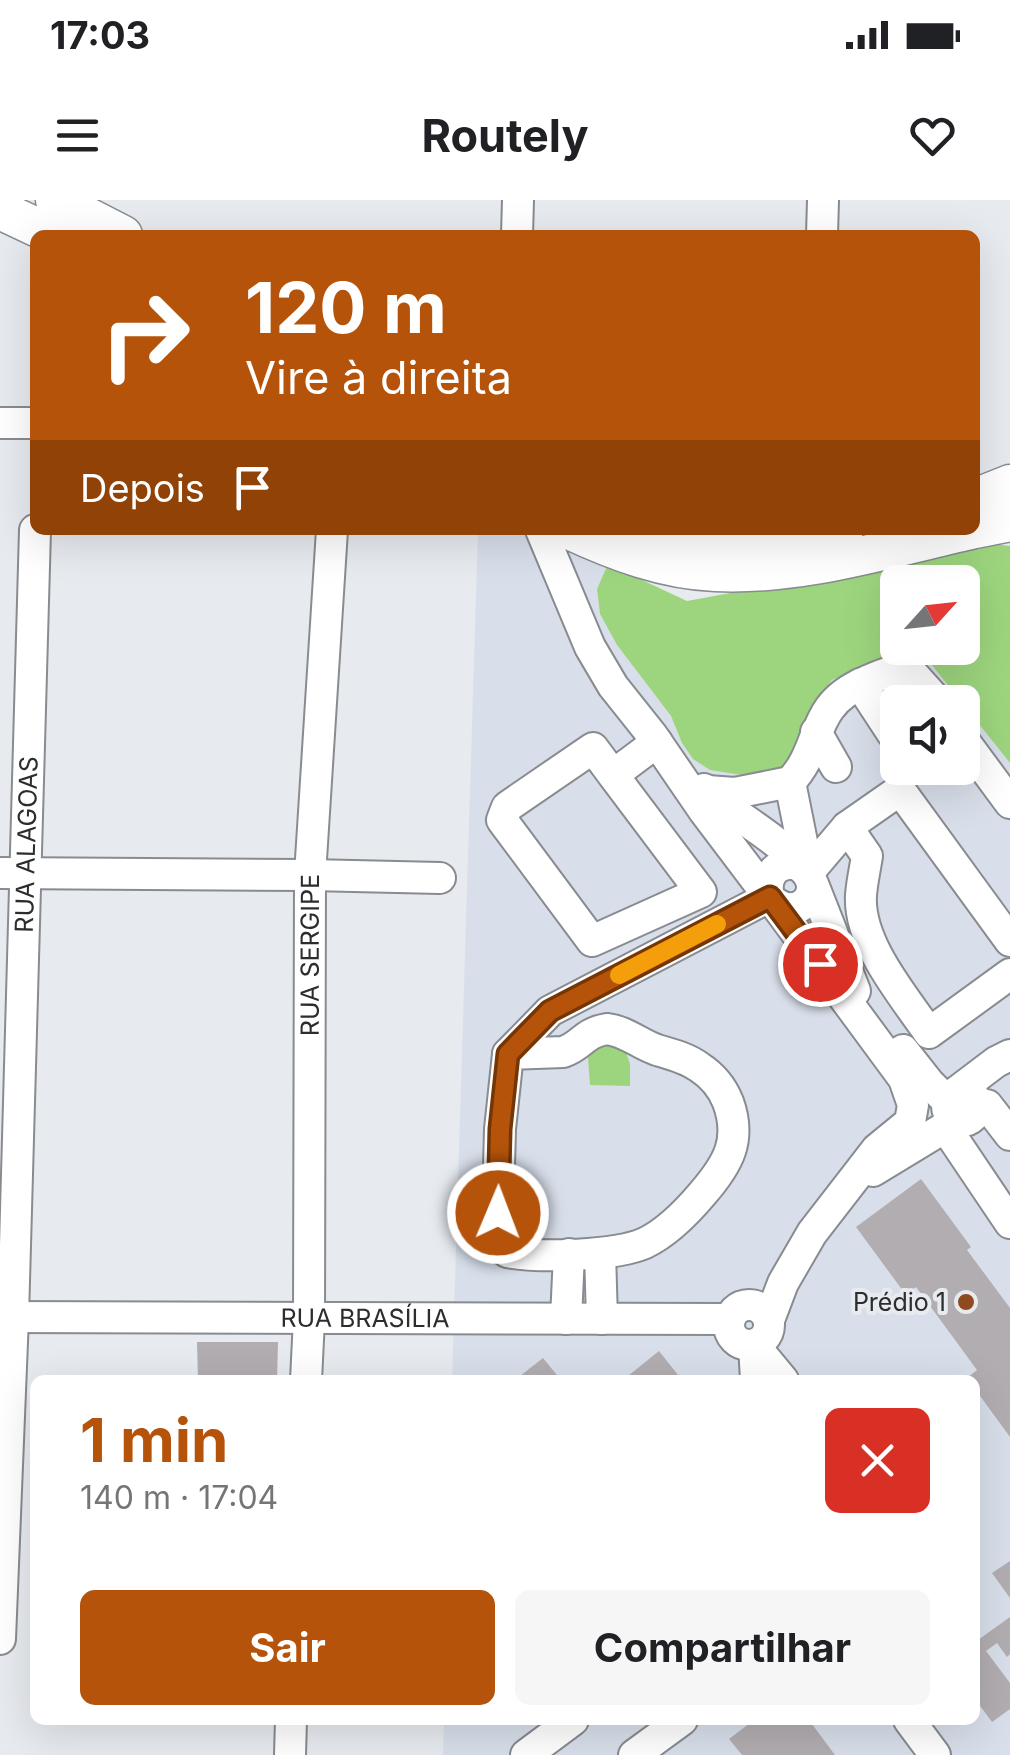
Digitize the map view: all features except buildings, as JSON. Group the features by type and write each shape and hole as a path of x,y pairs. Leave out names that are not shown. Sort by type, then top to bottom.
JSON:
{"main road":[{"path":"55,200 113,230"},
{"path":"0,210 42,230"},
{"path":"980,496 1010,484"},
{"path":"980,528 1010,522"},
{"path":"580,535 649,560 713,572 788,571 952,535"},
{"path":"657,535 706,545 812,536"}],"street":[{"path":"516,230 518,200"},
{"path":"822,200 822,230"},
{"path":"0,423 30,423"},
{"name":"RUA ALAGOAS","path":"0,1639 12,873 35,535"},
{"name":"RUA SERGIPE","path":"306,1375 310,875 332,535"},
{"path":"543,535 590,647 613,686 904,1078 910,1092 910,1122 877,1149 842,1192 783,1283 747,1325 741,1375"},
{"path":"707,792 736,793 790,782 804,763 828,708 860,684 896,670 911,672 923,685"},
{"path":"860,684 880,714"},
{"path":"816,732 836,767"},
{"path":"593,748 613,776 701,892 592,941 502,820 508,807 593,748"},
{"path":"613,776 662,749"},
{"path":"662,749 707,792 776,840 808,875"},
{"path":"980,762 1010,803"},
{"path":"790,782 808,875 852,988 929,1082 1010,1135"},
{"path":"808,875 847,827 900,790 1010,941"},
{"path":"847,827 867,856 860,898 864,922 880,961 929,1033 1010,974"},
{"path":"808,875 867,856"},
{"path":"772,900 767,888 772,871 788,863 796,864 808,875"},
{"path":"12,873 440,878"},
{"path":"508,1054 562,1052 590,1034 616,1030 644,1046 698,1066 723,1090 735,1131 727,1158 688,1210 661,1234 622,1250 515,1253 502,1249 497,1242 500,1129 508,1054 550,1011 772,900"},
{"path":"842,1192 969,1108 996,1062 1010,1055"},
{"path":"969,1108 1010,1223"},
{"path":"566,1319 585,1253"},
{"path":"585,1253 602,1319"},
{"name":"RUA BRASÍLIA","path":"7,1317 602,1319 747,1325"},
{"path":"747,1325 755,1375"},
{"path":"747,1325 779,1375"},
{"path":"290,1755 292,1725"},
{"path":"526,1755 566,1725"},
{"path":"634,1755 675,1725"},
{"path":"913,1725 934,1755"}],"shaded area":[{"path":"478,535 536,535 608,564 597,589 600,614 617,645 671,716 682,743 798,748 811,709 832,680 880,660 880,665 932,665 948,685 880,685 880,785 980,785 980,726 1010,763 1010,1755 443,1755 444,1725 980,1725 980,1375 452,1375"}],"green space":[{"path":"994,544 1010,546 1010,763 980,725 980,685 948,685 932,665 980,665 980,565 881,565"},
{"path":"608,564 687,601 880,565 880,660 832,680 811,709 798,748 783,769 748,776 710,770 693,759 671,716 617,645 600,614 597,589"},
{"path":"591,1042 623,1043 630,1064 630,1086 590,1085"}],"slow traffic":[{"path":"619,975 717,924"}],"place":[{"name":"Prédio 1","path":"966,1302"}],"route":[{"path":"498,1213 500,1129 508,1054 550,1011 770,897 820,964"}]}
